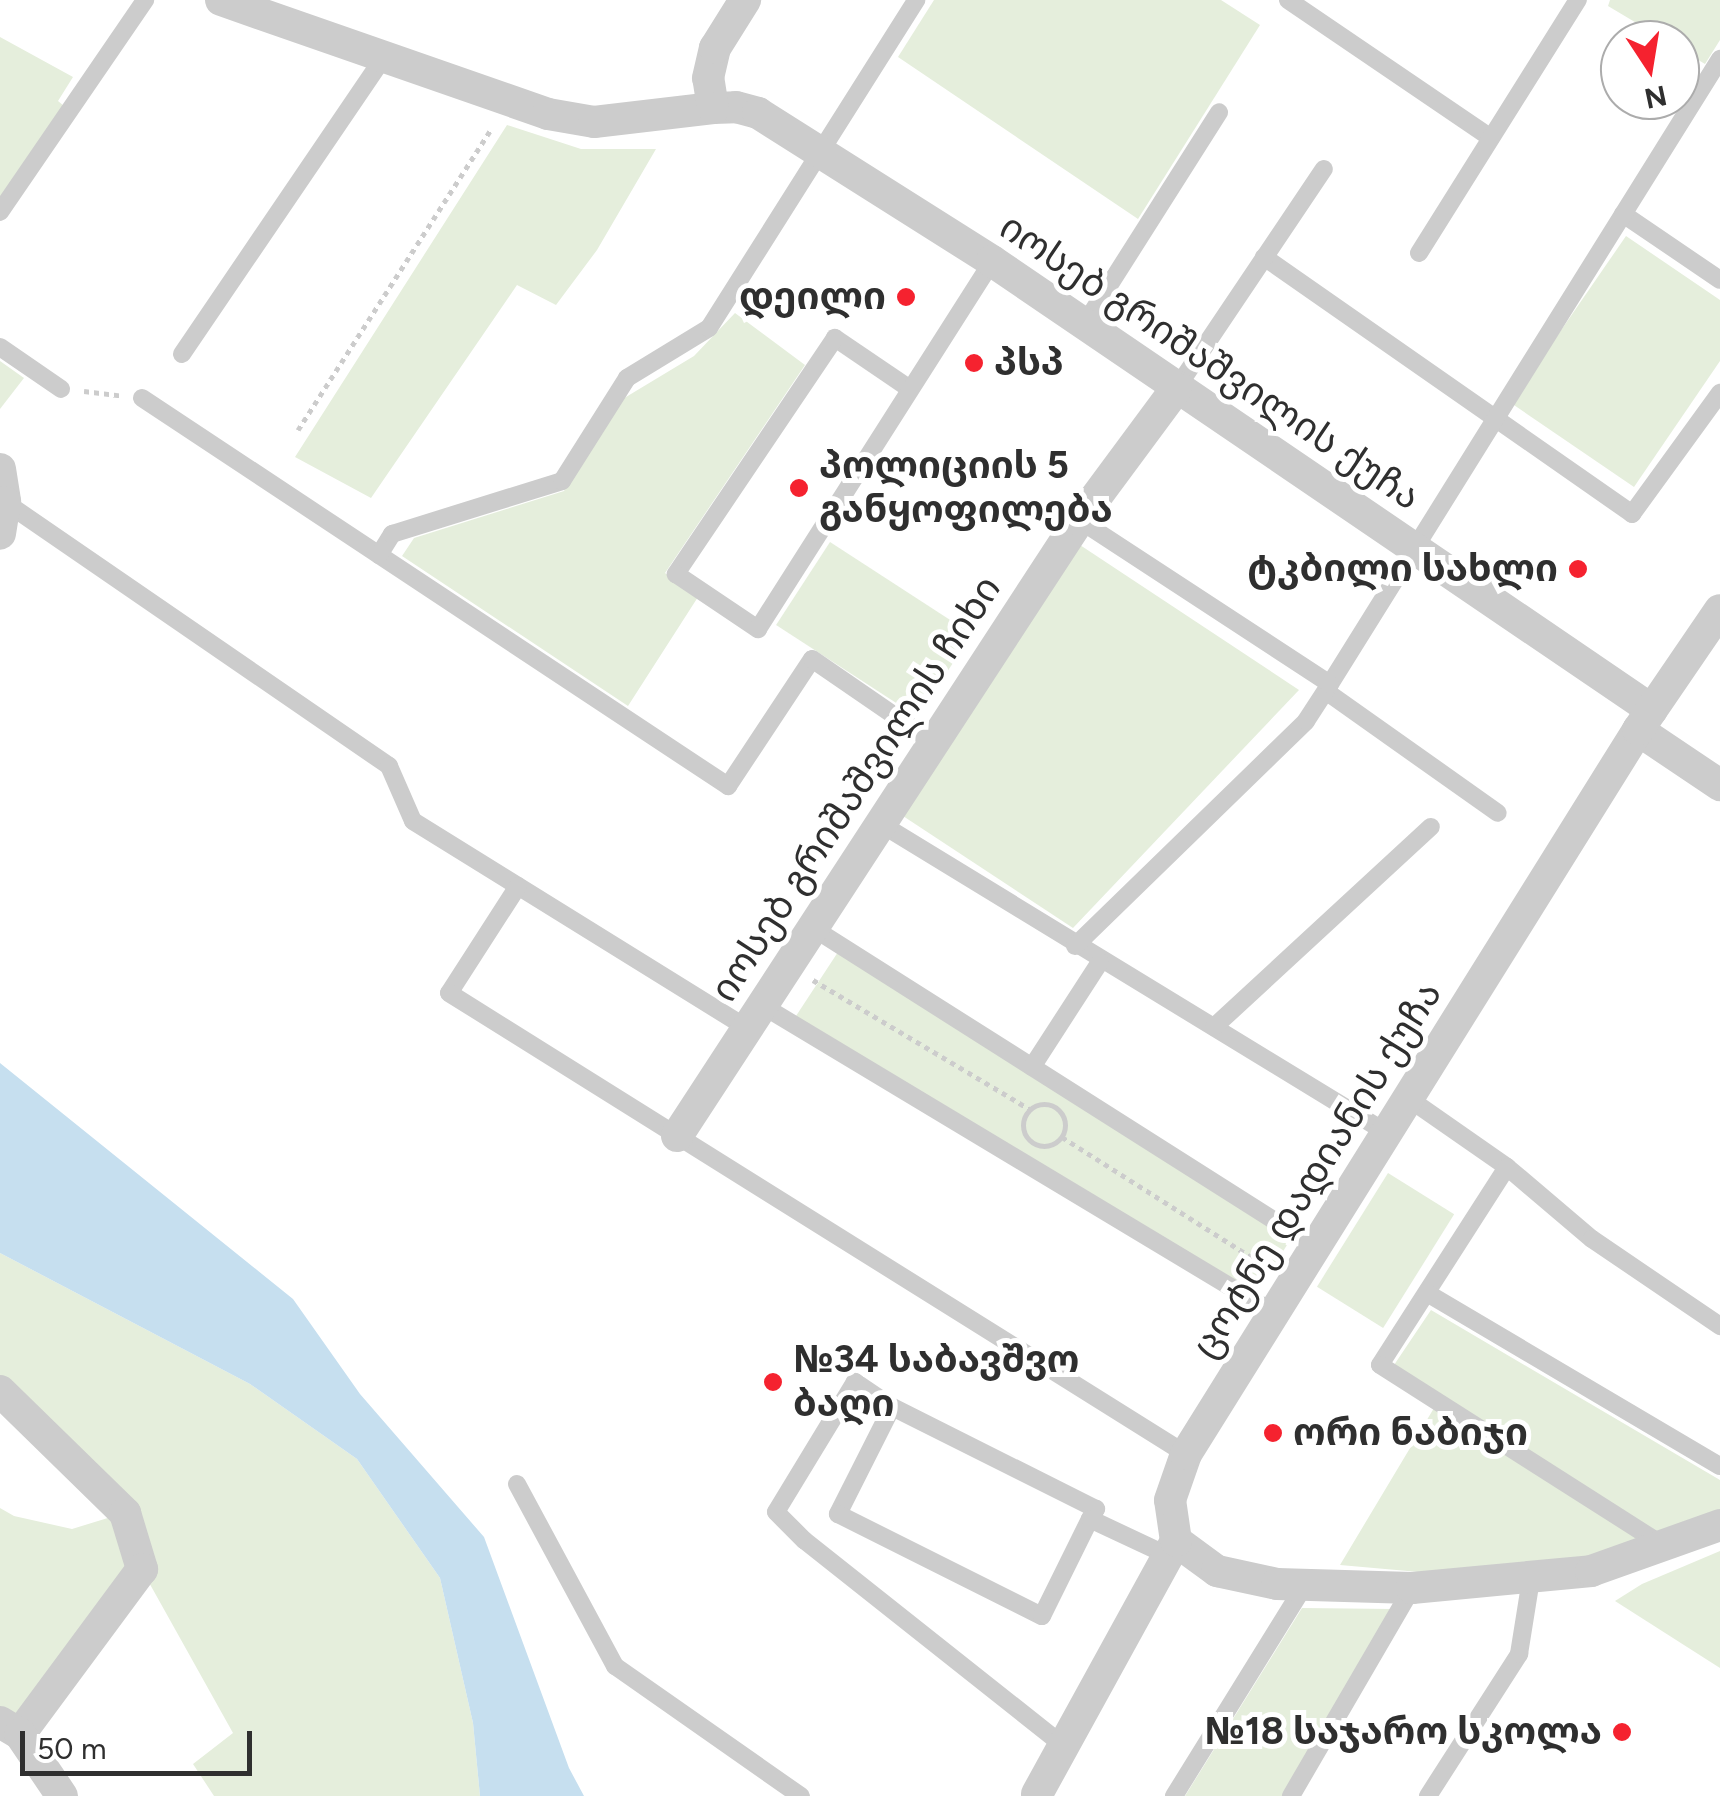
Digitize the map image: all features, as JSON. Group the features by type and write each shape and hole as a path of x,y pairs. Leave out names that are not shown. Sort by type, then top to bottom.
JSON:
{"street":[{"name":"იოსებ გრიშაშვილის ქუჩა","path":"220,0 510,100 594,122 712,108 736,107 758,114 992,261 1412,548 1645,720 1720,785"},
{"path":"712,108 708,78 715,48 737,3"},
{"name":"იოსებ გრიშაშვილის ჩიხი","path":"677,1136 1079,520 1176,389"},
{"path":"0,470 2,518"},
{"name":"ცოტნე დადიანის ქუჩა","path":"1172,1548 1170,1500 1186,1454 1645,720 1720,610"},
{"path":"0,1391 125,1513 142,1570 10,1728 62,1796"},
{"path":"1037,1795 1172,1548 1217,1571 1304,1586 1412,1588 1591,1571 1720,1526"}],"lane":[{"path":"0,212 145,0"},
{"path":"379,555 392,534 562,481 626,378 710,328 916,0"},
{"path":"1288,0 1492,138"},
{"path":"1420,253 1578,0"},
{"path":"182,354 384,57"},
{"path":"1075,946 1306,721 1720,59"},
{"path":"1084,325 1219,112"},
{"path":"1176,389 1324,168"},
{"path":"1623,214 1720,280"},
{"path":"1264,257 1632,514 1720,393"},
{"path":"910,389 835,338 676,574 758,629 992,261"},
{"path":"0,347 61,388"},
{"path":"142,398 728,786 812,659 934,743"},
{"path":"2,518 389,766 413,821 518,886 1274,1313"},
{"path":"1079,520 1328,688 1498,813"},
{"path":"881,824 1100,962 1387,1133"},
{"path":"1214,1027 1431,827"},
{"path":"518,886 449,992 1186,1454"},
{"path":"814,928 1316,1247"},
{"path":"1032,1067 1100,962"},
{"path":"1408,1098 1506,1166 1592,1238 1720,1326"},
{"path":"1506,1166 1380,1365 1666,1547"},
{"path":"1427,1292 1720,1466"},
{"path":"892,1407 838,1514 1042,1616 1096,1509 892,1407 854,1382 776,1512 804,1540 1064,1746"},
{"path":"517,1484 615,1666 801,1796"},
{"path":"1090,1520 1172,1548"},
{"path":"1428,1796 1518,1654 1530,1579"},
{"path":"1174,1796 1304,1586"},
{"path":"1291,1796 1412,1588"}],"path":[{"path":"298,430 510,100"},
{"path":"61,388 142,398"},
{"path":"789,966 1029,1109"},
{"path":"1042,1103 1060,1110 1066,1124 1062,1137 1050,1146 1030,1141 1022,1127 1029,1109 1042,1103"},
{"path":"1062,1137 1292,1284"}],"green space":[{"path":"934,0 1221,0 1260,25 1138,219 898,57"},
{"path":"1610,0 1720,0 1720,40 1705,64 1700,61 1700,20 1631,20 1608,6"},
{"path":"0,37 73,77 58,101 64,106 0,200"},
{"path":"507,125 581,149 656,149 597,250 556,305 517,285 371,498 295,457"},
{"path":"1626,236 1720,300 1720,361 1634,487 1511,403"},
{"path":"735,313 805,365 665,573 698,597 628,706 402,556 414,538 564,491 621,400 694,356"},
{"path":"0,361 24,378 0,409"},
{"path":"830,542 972,634 918,717 776,625"},
{"path":"1080,545 1299,690 1073,928 903,816"},
{"path":"840,949 1292,1237 1255,1296 794,1019"},
{"path":"1388,1173 1454,1214 1383,1328 1317,1287"},
{"path":"0,1253 250,1384 357,1459 440,1578 473,1723 480,1796 214,1796 193,1764 233,1733 142,1570 20,1734 0,1722 0,1508 14,1516 72,1529 124,1513 0,1391"},
{"path":"1431,1310 1720,1480 1720,1511 1569,1563 1419,1572 1340,1565 1440,1398 1394,1365"},
{"path":"1720,1551 1720,1668 1615,1601 1642,1584"},
{"path":"1302,1608 1394,1609 1286,1796 1185,1796"}],"water":[{"path":"0,1063 293,1299 360,1394 484,1537 569,1768 584,1796 480,1796 473,1723 440,1578 357,1459 250,1384 0,1253"}],"place":[{"name":"დეილი","path":"906,297"},
{"name":"პსპ","path":"974,363"},
{"name":"პოლიციის 5 განყოფილება","path":"799,488"},
{"name":"ტკბილი სახლი","path":"1578,569"},
{"name":"№34 საბავშვო ბაღი","path":"773,1382"},
{"name":"ორი ნაბიჯი","path":"1273,1433"},
{"name":"№18 საჯარო სკოლა","path":"1622,1732"}]}
